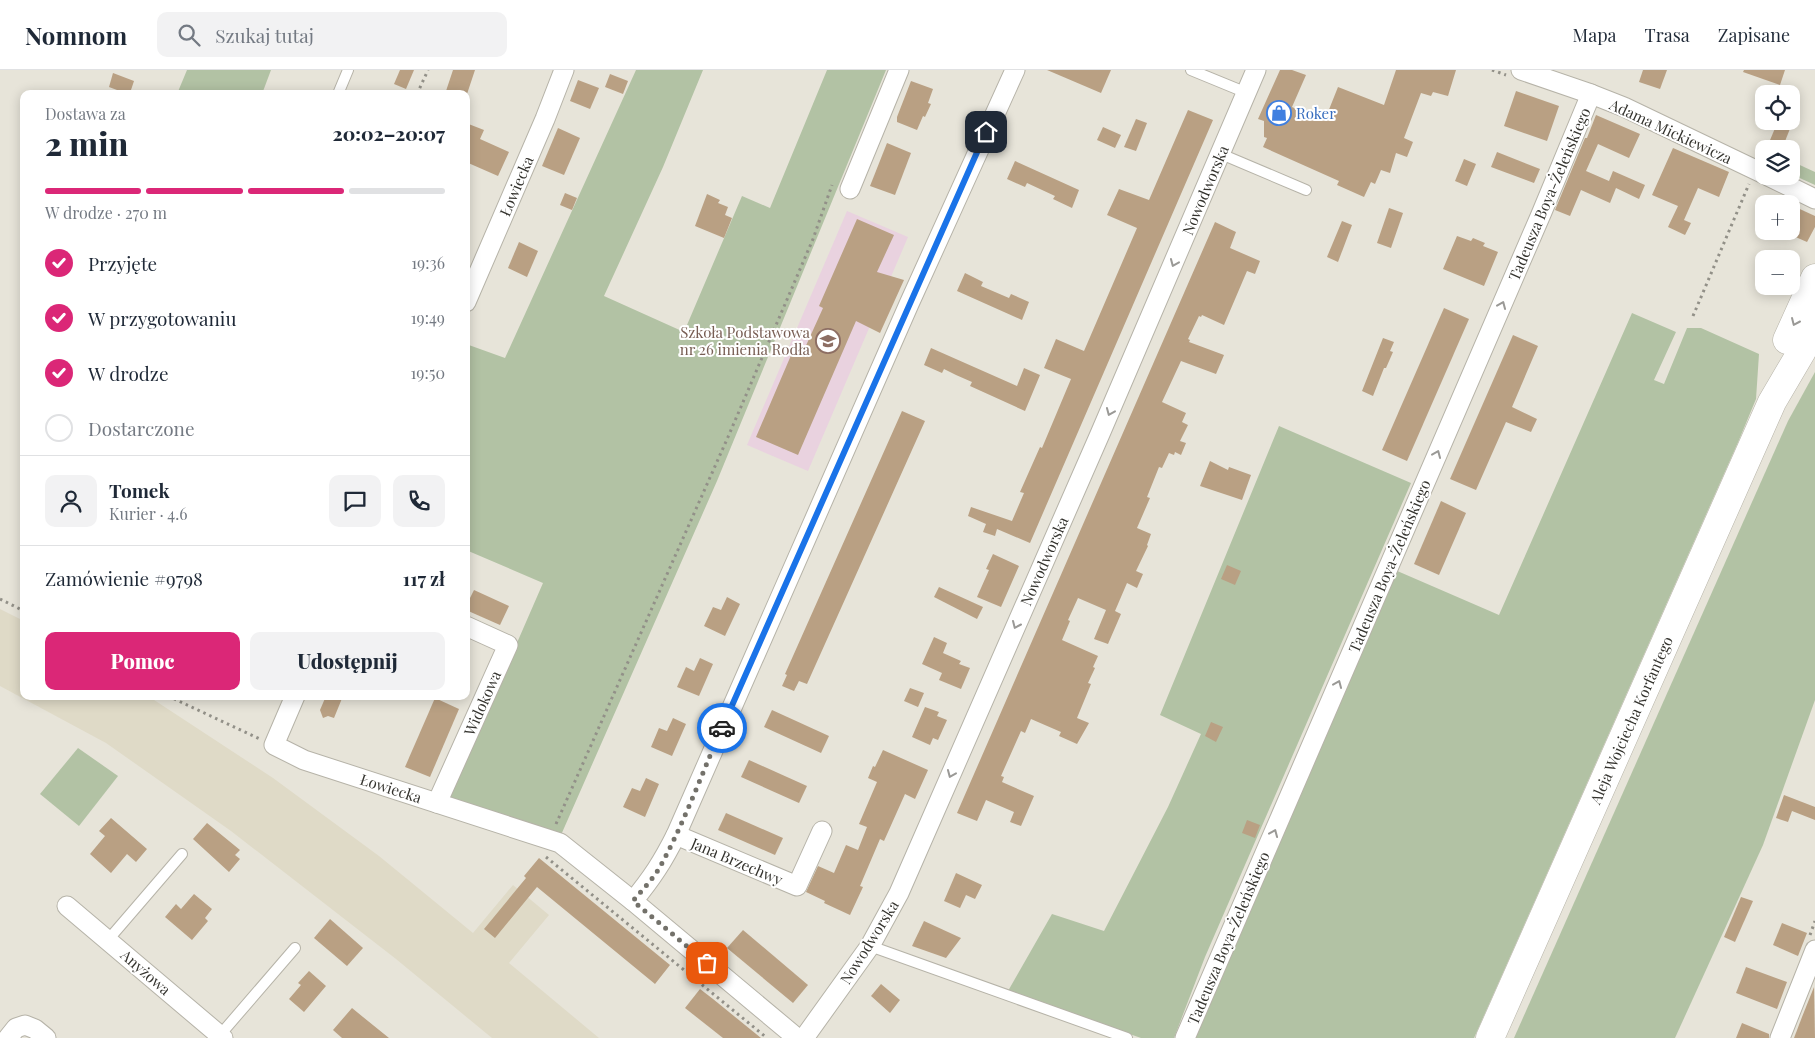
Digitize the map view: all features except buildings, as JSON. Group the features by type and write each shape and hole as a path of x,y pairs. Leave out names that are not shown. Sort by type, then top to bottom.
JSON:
{"main road":[{"name":"Aleja Wojciecha Korfantego","path":"1772,402 1785,343 1815,278"},
{"name":"Aleja Wojciecha Korfantego","path":"1490,1038 1772,402 1802,351 1815,321"}],"street":[{"name":"Łowiecka","path":"470,293 545,119 564,70"},
{"path":"842,185 899,70"},
{"name":"Jana Brzechwy","path":"633,901 652,879 676,835 909,304 1015,70"},
{"name":"Nowodworska","path":"804,1038 870,946 899,892 1256,70"},
{"name":"Adama Mickiewicza","path":"1521,70 1591,94 1624,108 1755,170"},
{"name":"Tadeusza Boya-Żeleńskiego","path":"1185,1038 1538,222 1591,94"},
{"name":"Adama Mickiewicza","path":"1786,185 1815,199"},
{"name":"Widokowa","path":"438,803 508,645 470,628"},
{"path":"274,746 293,700"},
{"name":"Łowiecka","path":"274,746 304,760 555,841"},
{"name":"Jana Brzechwy","path":"676,835 797,886 822,831"},
{"path":"555,841 633,901 797,1038"},
{"name":"Anyżowa","path":"67,906 222,1036"},
{"path":"1780,1038 1815,950"},
{"path":"8,1038 16,1028 25,1025 35,1029 46,1038"}],"lane":[{"path":"340,90 348,70"},
{"path":"1192,70 1203,72 1246,93"},
{"path":"1221,154 1306,190"},
{"path":"108,940 182,854"},
{"path":"870,946 1127,1038"},
{"path":"222,1036 295,948"}],"path":[{"path":"419,90 428,70"},
{"path":"555,841 813,239 842,185"},
{"path":"1693,316 1756,185"},
{"path":"0,599 20,609"},
{"path":"176,700 274,746"},
{"path":"546,857 767,1038"}],"shaded area":[{"name":"Szkoła Podstawowa nr 26 imienia Rodła","path":"847,211 908,237 808,471 747,445"},
{"path":"0,609 20,619 20,697 0,686"},
{"path":"26,700 154,700 273,778 379,856 473,933 513,885 549,915 509,963 599,1038 492,1038 396,959 231,831 106,743"}],"green space":[{"path":"187,70 271,70 264,90 179,90"},
{"path":"636,70 703,70 663,167 604,296 684,332 742,196 770,208 827,70 886,70 717,481 561,835 450,797 543,583 470,552 470,345 505,358"},
{"path":"1800,165 1815,172 1815,185 1800,178"},
{"path":"1632,313 1676,332 1654,380 1664,384 1687,328 1701,328 1759,354 1756,399 1474,1038 1191,1038 1395,570 1499,615"},
{"path":"1815,372 1815,700 1763,845 1675,1038 1514,1038 1788,421"},
{"path":"1279,426 1411,483 1205,957 1174,1038 1141,1038 1008,991 1052,914 1104,931 1168,807 1201,734 1160,715"},
{"path":"78,748 118,776 79,826 40,794"}],"way so far":[{"path":"707,963 633,901 661,865 676,835 722,728"}],"place":[{"name":"Roker","path":"1279,113"},
{"name":"Szkoła Podstawowa nr 26 imienia Rodła","path":"828,341"}],"route":[{"path":"722,728 986,132"}]}
